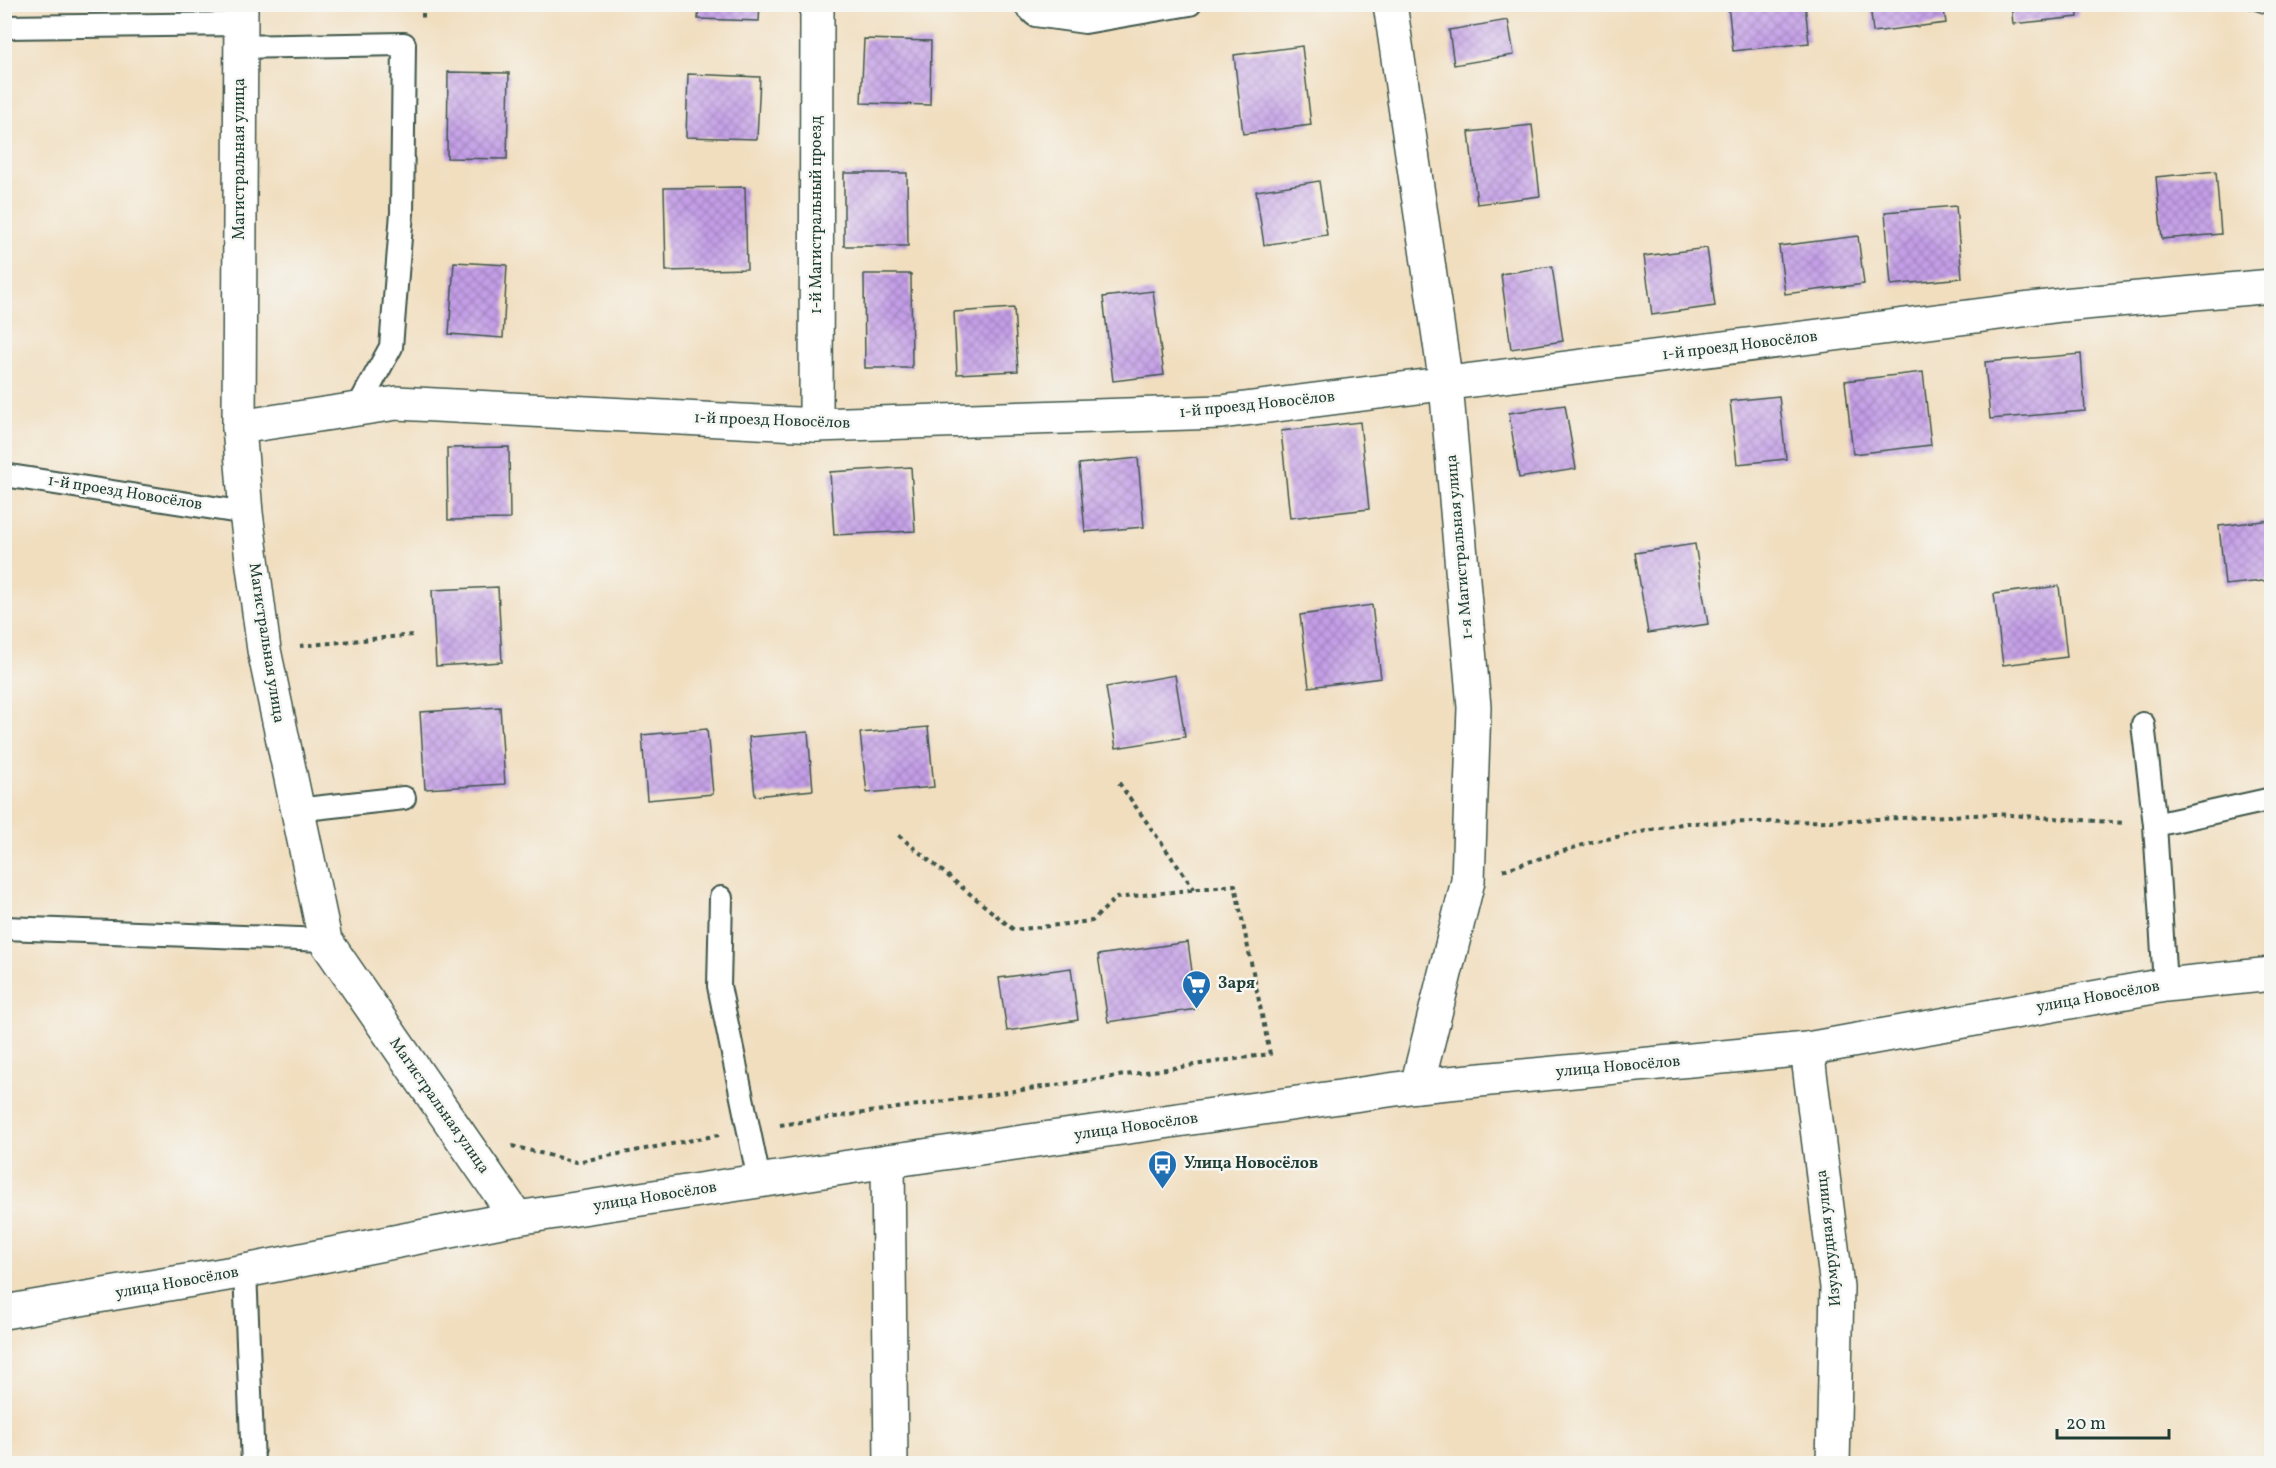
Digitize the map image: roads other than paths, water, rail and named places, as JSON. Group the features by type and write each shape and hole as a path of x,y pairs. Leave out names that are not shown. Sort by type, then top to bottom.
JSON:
{"street":[{"name":"1-й Магистральный проезд","path":"816,425 817,4"},
{"name":"1-я Магистральная улица","path":"1390,4 1446,384 1474,707 1468,881 1417,1086"},
{"name":"Магистральная улица","path":"241,25 239,427 246,513 264,650 325,940 517,1218"},
{"name":"1-й проезд Новосёлов","path":"239,427 397,403 816,425 1221,412 2062,305 2271,286"},
{"name":"улица Новосёлов","path":"4,1312 245,1271 517,1218 759,1180 1417,1086 1807,1049 2165,985 2271,974"},
{"name":"Изумрудная улица","path":"1807,1049 1837,1287 1833,1464"},
{"path":"888,1161 891,1464"}],"lane":[{"path":"1024,4 1035,15 1084,22 1190,4"},
{"path":"4,27 241,25 404,44 402,213 391,347 356,411"},
{"name":"1-й проезд Новосёлов","path":"4,475 246,513"},
{"path":"2143,724 2155,825 2165,985"},
{"path":"296,810 404,798"},
{"path":"2155,825 2271,799"},
{"path":"722,898 719,986 759,1180"},
{"path":"4,928 325,940"},
{"path":"245,1271 253,1464"}],"place":[{"name":"Заря","path":"1197,1010"},
{"name":"Улица Новосёлов","path":"1163,1190"}]}
